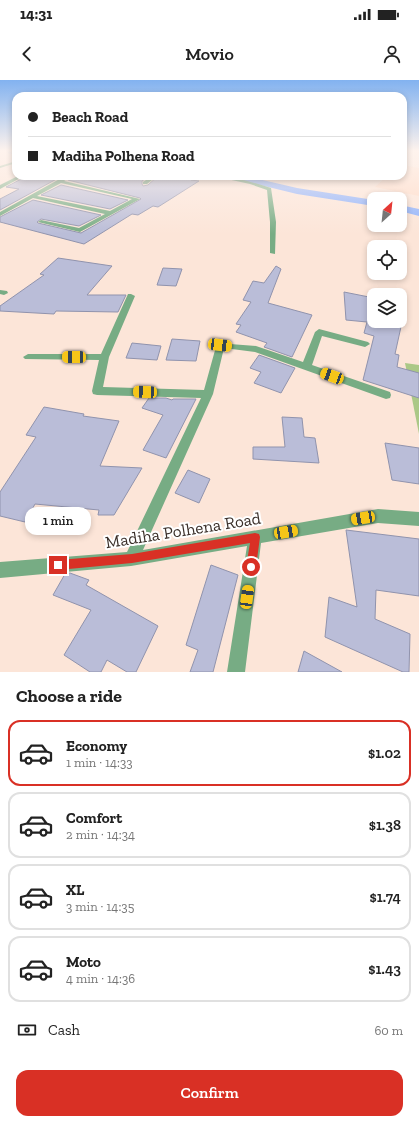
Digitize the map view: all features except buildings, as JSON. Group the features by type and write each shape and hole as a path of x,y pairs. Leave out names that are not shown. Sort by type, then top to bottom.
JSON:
{"street":[{"path":"0,187 14,180"},
{"path":"236,180 269,189 273,222 273,253"},
{"path":"0,214 60,181 137,199 80,230 41,222"},
{"path":"32,196 110,213"},
{"path":"132,296 104,357 97,391 208,394"},
{"path":"306,367 319,332 365,344"},
{"path":"132,559 208,394 220,345 256,349 386,395"},
{"path":"28,356 104,357"},
{"name":"Madiha Polhena Road","path":"0,570 132,559 378,516 419,519"},
{"path":"236,672 255,537"}],"shaded area":[{"path":"419,179 419,196 407,194 407,192 375,187 383,180"}],"green space":[{"path":"405,363 419,365 419,434"}],"waterway":[{"path":"251,180 297,191 367,202"},
{"path":"407,210 419,213"}],"route":[{"path":"58,565 132,559 255,537 251,567"}]}
